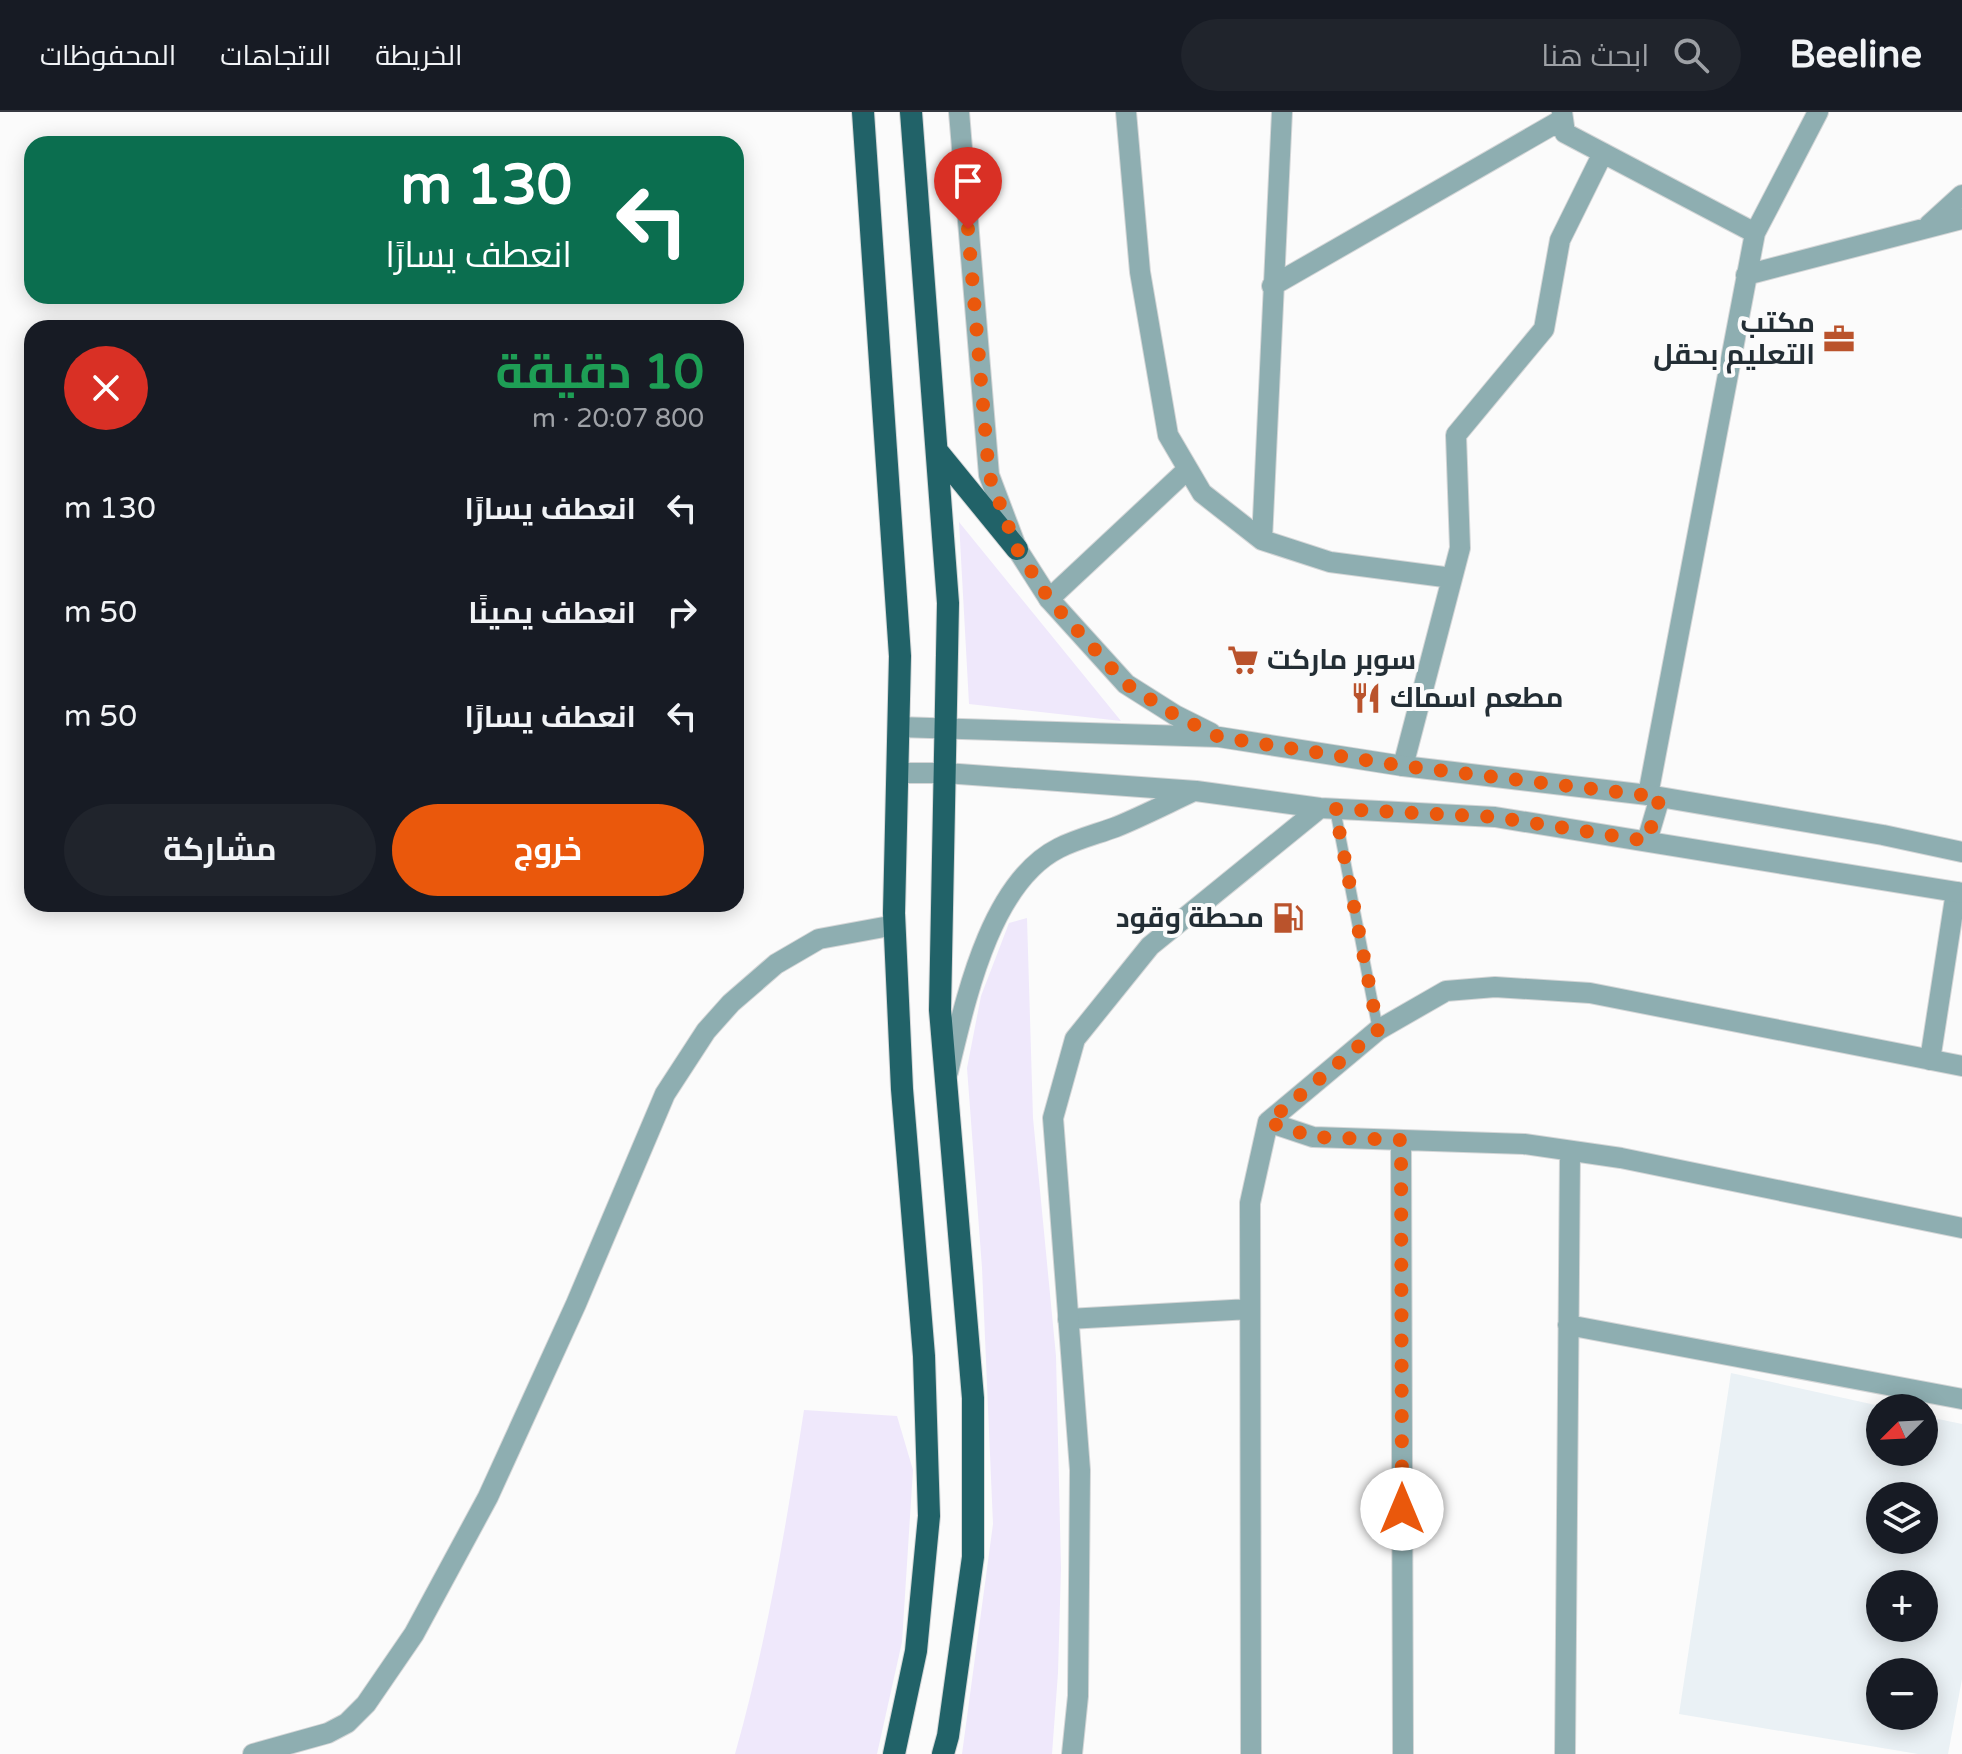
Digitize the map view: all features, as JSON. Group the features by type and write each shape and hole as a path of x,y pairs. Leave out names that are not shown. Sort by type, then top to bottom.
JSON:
{"highway":[{"path":"863,112 900,656 895,925 902,1089 924,1356 929,1516 916,1651 894,1754"},
{"path":"911,112 948,603 940,1010 973,1398 973,1557 943,1754"},
{"path":"937,451 1017,549"}],"street":[{"path":"959,112 989,475 1017,549 1049,599 1126,684 1175,715 1219,737"},
{"path":"1126,112 1140,272 1168,435 1202,493 1262,540 1330,562 1452,578"},
{"path":"1262,540 1282,112"},
{"path":"1647,841 1755,233 1818,112"},
{"path":"1272,286 1563,115 1565,133 1755,233"},
{"path":"1403,766 1460,548 1456,435 1544,329 1560,240 1603,153"},
{"path":"1925,228 1962,195"},
{"path":"1746,275 1962,219"},
{"path":"1049,599 1188,469"},
{"path":"898,727 1219,737 1403,766 1654,796 1883,835 1962,852"},
{"path":"897,773 945,773 1196,791 1327,808 1495,817 1959,893 1930,1060"},
{"path":"946,1080 973,973 998,915 1024,876 1057,849 1196,791"},
{"path":"1072,1754 1078,1696 1080,1470 1053,1118 1075,1039 1150,946 1327,808"},
{"path":"253,1754 328,1733 347,1723 366,1704 414,1634 488,1497 576,1304 665,1094 706,1031 731,1003 776,964 819,939 895,925"},
{"path":"1251,1754 1250,1203 1268,1122 1378,1030 1446,991 1495,987 1590,993 1962,1066"},
{"path":"1268,1122 1313,1137 1524,1144 1570,1151 1729,1179 1962,1228"},
{"path":"1401,1140 1403,1754"},
{"path":"1565,1754 1570,1151"},
{"path":"1068,1319 1250,1309"},
{"path":"1568,1325 1962,1399"}],"lane":[{"path":"1327,808 1378,1030"}],"shaded area":[{"path":"959,522 1121,721 969,704"},
{"path":"1027,918 1033,1118 1056,1356 1061,1568 1052,1754 962,1754 993,1524 982,1268 967,1068 981,996 1009,923"},
{"path":"1731,1373 1866,1403 1866,1466 1938,1466 1938,1419 1962,1424 1962,1679 1948,1754 1918,1754 1679,1714"},
{"path":"804,1410 897,1416 913,1470 902,1642 877,1754 735,1754 766,1626"}],"place":[{"name":"مكتب التعليم بحقل","path":"1839,339"},
{"name":"سوبر ماركت","path":"1243,660"},
{"name":"مطعم اسماك","path":"1366,698"},
{"name":"محطة وقود","path":"1288,918"}],"route":[{"path":"968,229 989,475 1017,549 1049,599 1126,684 1175,715 1219,737 1403,766 1660,797 1647,841 1495,817 1335,809 1378,1030 1268,1122 1313,1137 1401,1140 1402,1509"}]}
